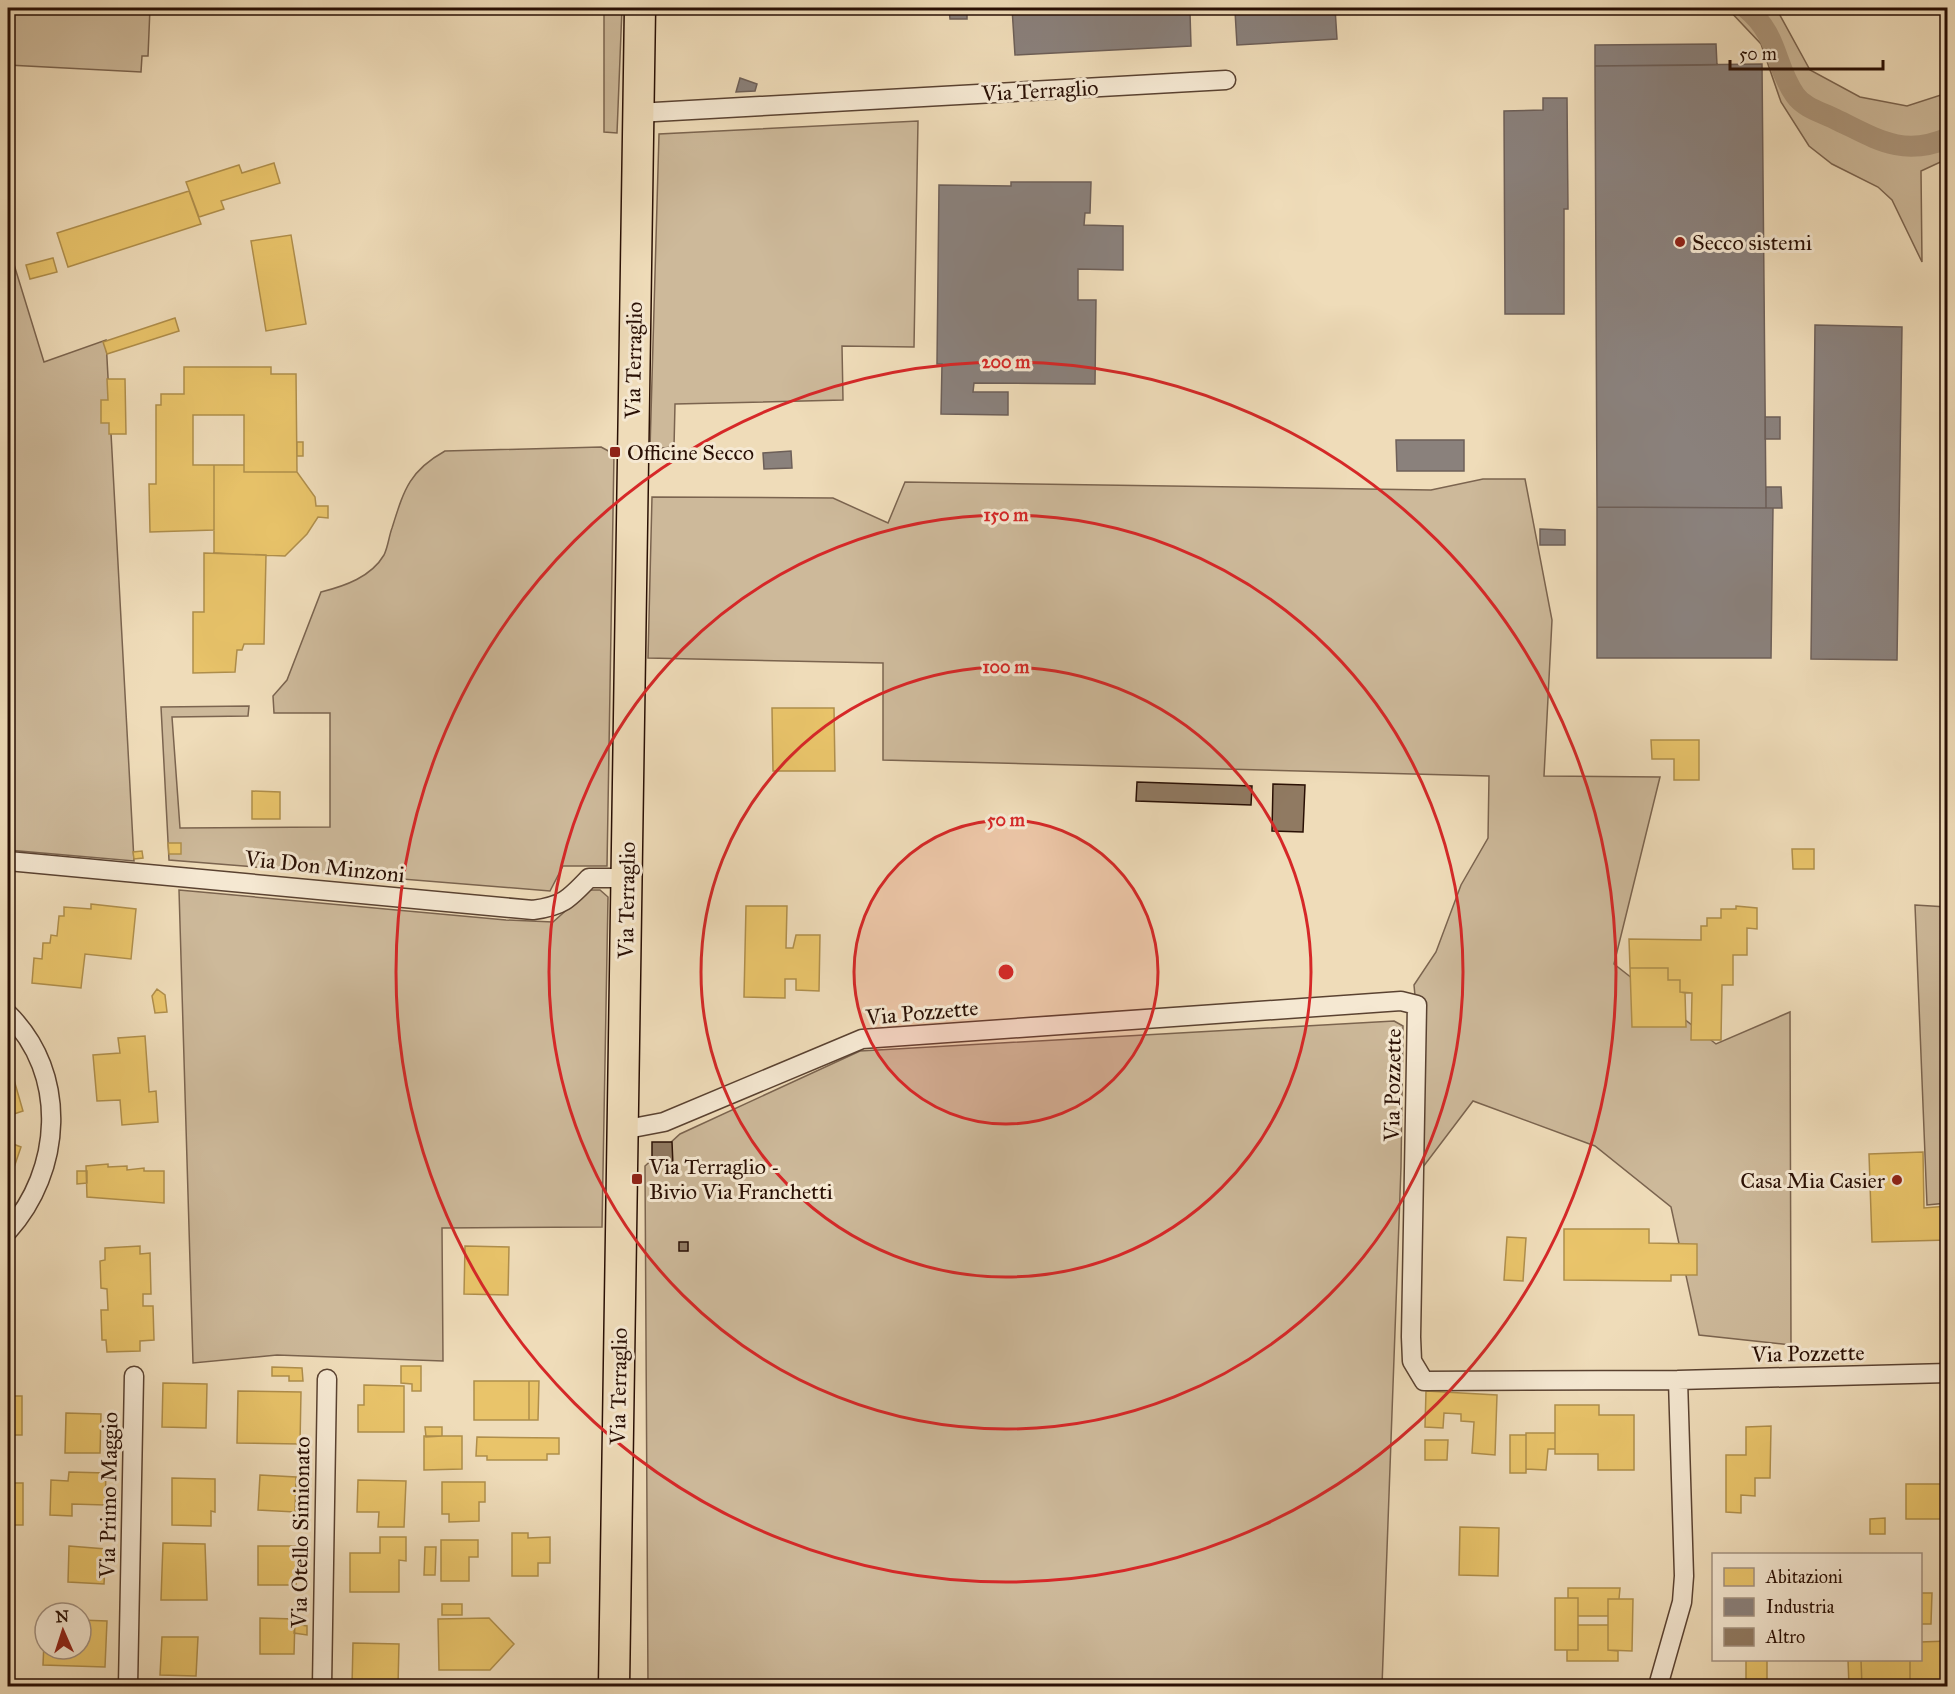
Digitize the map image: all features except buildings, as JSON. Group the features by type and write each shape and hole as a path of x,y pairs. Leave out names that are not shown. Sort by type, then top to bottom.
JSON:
{"main road":[{"name":"Via Terraglio","path":"614,1686 640,8"}],"street":[{"name":"Via Terraglio","path":"638,113 1226,80"},
{"name":"Via Don Minzoni","path":"8,861 533,910 551,908 568,901 589,878 626,878"},
{"name":"Via Pozzette","path":"622,1130 664,1122 862,1039 1401,1001 1417,1005 1411,1337 1413,1361 1424,1381 1678,1380 1947,1373"},
{"path":"8,1014 19,1026 40,1064 49,1096 52,1126 48,1160 38,1188 23,1214 8,1231"},
{"name":"Via Primo Maggio","path":"128,1686 134,1376"},
{"name":"Via Otello Simionato","path":"322,1686 327,1379"},
{"path":"1658,1686 1682,1602 1684,1576 1678,1380"}],"shaded area":[{"path":"8,8 150,8 148,56 142,56 141,72 8,65"},
{"path":"604,8 622,8 617,133 604,132"},
{"path":"1727,8 1776,8 1810,70 1860,97 1907,106 1947,93 1947,159 1921,171 1922,262 1892,200 1878,187 1832,164 1809,146 1781,102 1761,44"},
{"path":"918,121 914,347 842,346 843,400 675,404 674,447 650,449 659,134"},
{"path":"8,245 44,362 106,340 134,861 8,850"},
{"path":"601,447 614,454 607,866 563,866 550,891 169,860 161,707 249,706 248,716 172,717 180,828 330,827 330,713 274,713 273,696 287,680 321,592 357,580 379,563 384,555 400,503 410,483 423,466 445,451"},
{"path":"1483,479 1525,479 1552,620 1544,776 1660,777 1614,964 1716,1044 1790,1012 1791,1345 1699,1335 1671,1207 1595,1146 1473,1101 1417,1175 1420,1050 1414,985 1436,952 1461,885 1488,838 1489,776 883,760 883,663 648,658 652,497 833,498 888,523 905,482 1431,490"},
{"path":"179,890 506,920 553,922 589,890 600,890 608,897 602,1227 442,1228 443,1361 277,1355 193,1363"},
{"path":"1915,905 1947,907 1947,1203 1927,1205"},
{"path":"1394,1021 1403,1026 1401,1167 1382,1686 648,1686 645,1166 680,1134 860,1051"}],"waterway":[{"path":"1746,8 1765,29 1788,84 1795,95 1808,106 1889,143 1917,146 1932,144 1948,138"}],"place":[{"name":"Secco sistemi","path":"1680,242"},
{"name":"Officine Secco","path":"615,452"},
{"name":"Via Terraglio - Bivio Via Franchetti","path":"637,1179"},
{"name":"Casa Mia Casier","path":"1897,1180"}]}
